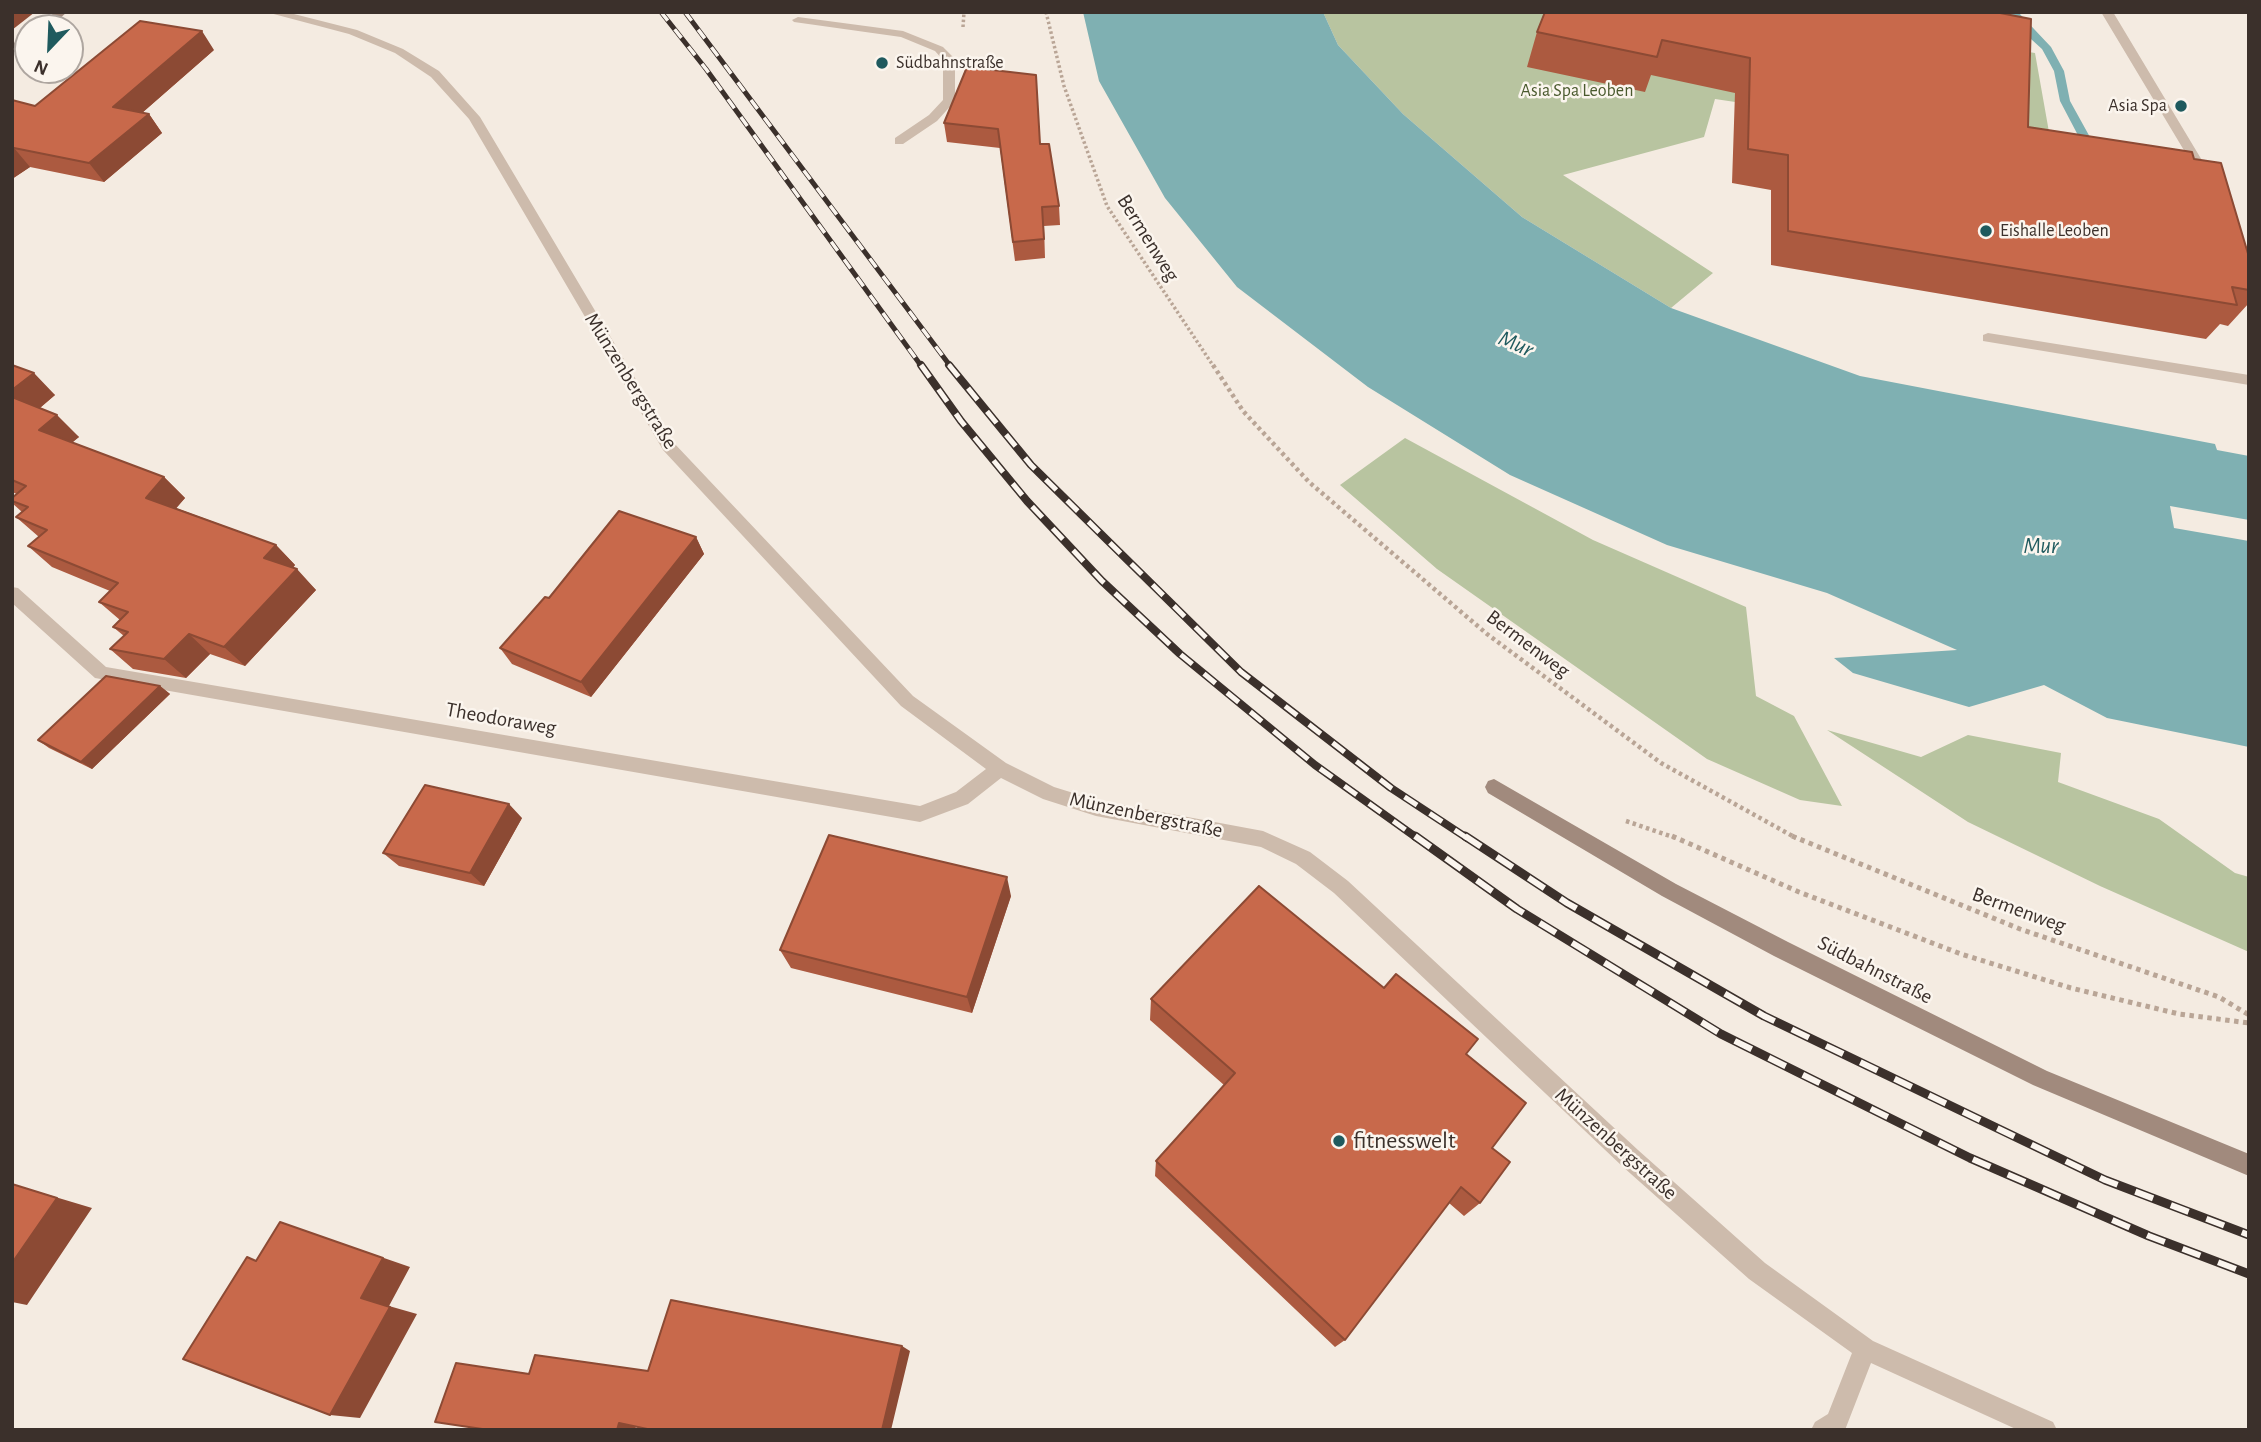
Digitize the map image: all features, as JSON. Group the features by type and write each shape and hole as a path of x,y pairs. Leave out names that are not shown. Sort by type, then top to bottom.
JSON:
{"main road":[{"name":"Südbahnstraße","path":"1494,787 1669,890 1793,955 2040,1078 2249,1165"}],"street":[{"name":"Münzenbergstraße","path":"271,12 353,32 399,51 435,74 474,117 668,446 908,701 1000,769 1049,793 1096,808 1263,839 1303,859 1341,887 1630,1158 1757,1271 1865,1349 2046,1430"},
{"path":"2107,12 2213,189"},
{"path":"797,20 903,34 939,50 949,59 949,102 933,118 899,141"},
{"path":"1988,338 2249,380"},
{"name":"Theodoraweg","path":"12,593 101,673 920,814 962,798 1000,769"},
{"path":"1823,1430 1836,1422 1865,1349"}],"path":[{"name":"Bermenweg","path":"1046,12 1064,86 1107,206 1243,411 1309,482 1487,634 1661,763 1810,846 2020,929 2219,997 2249,1014"},
{"path":"1625,821 1651,827 1798,892 1961,954 2071,988 2179,1014 2249,1023"}],"green space":[{"name":"Asia Spa Leoben","path":"1323,12 1940,12 1938,37 2035,53 2052,149 1715,99 1704,137 1563,175 1713,273 1671,308 1522,217 1403,114 1338,45"},
{"path":"1405,438 1593,540 1746,607 1756,696 1794,716 1842,806 1800,800 1707,759 1437,569 1340,485"},
{"path":"1827,730 1921,757 1968,735 2061,753 2058,782 2159,819 2235,873 2249,877 2249,952 2100,886 1968,822"}],"water":[{"name":"Mur","path":"1083,12 1323,12 1338,45 1403,114 1522,217 1671,308 1860,376 2215,444 2217,450 2249,456 2249,520 2170,506 2174,528 2249,541 2249,747 2107,718 2044,685 1969,707 1853,673 1834,658 1957,650 1827,593 1667,545 1510,475 1368,387 1237,287 1165,198 1099,81"}],"building":[{"path":"1545,12 1995,12 2031,19 2028,127 2192,152 2194,159 2221,163 2249,257 2249,290 2232,287 2237,305 1788,231 1788,155 1748,149 1750,58 1662,40 1657,57 1537,32"},
{"path":"140,21 202,31 113,107 149,114 89,163 12,149 12,100 35,106 62,84 84,84 84,66"},
{"path":"967,67 1036,75 1040,144 1049,144 1059,206 1042,207 1044,239 1013,242 998,129 944,123"},
{"path":"12,365 34,373 12,390"},
{"path":"12,397 57,415 39,430 164,477 146,498 276,545 264,558 297,569 224,647 189,634 164,659 110,649 128,632 113,627 128,612 99,602 118,583 28,546 47,530 16,517 28,507 12,501 26,486 12,480"},
{"path":"619,511 696,537 581,682 500,648 545,597 549,598"},
{"path":"106,676 160,686 81,762 38,740"},
{"path":"425,785 509,804 470,873 383,853"},
{"path":"829,835 1007,877 967,997 780,950"},
{"name":"fitnesswelt","path":"1259,886 1384,988 1396,974 1478,1039 1466,1054 1526,1103 1492,1148 1510,1162 1480,1203 1461,1187 1345,1340 1156,1161 1235,1073 1151,999"},
{"path":"12,1184 57,1198 12,1263"},
{"path":"280,1222 383,1258 361,1298 390,1307 330,1415 183,1359 247,1257 256,1261"},
{"path":"671,1300 902,1346 882,1430 652,1430 619,1423 617,1430 489,1430 435,1422 456,1363 529,1374 535,1355 648,1371"}],"waterway":[{"path":"2013,12 2025,28 2046,47 2059,71 2065,101 2085,139"}],"railway":[{"path":"661,12 706,69 922,367"},
{"path":"685,12 951,367"},
{"path":"921,365 961,421 1027,501 1102,581 1180,654 1315,765 1417,838"},
{"path":"949,365 1031,465 1241,672 1391,788 1467,838"},
{"path":"1415,836 1517,909 1721,1034 1970,1158 2149,1236 2249,1274"},
{"path":"1465,836 1567,903 1764,1016 2105,1180 2249,1235"}],"place":[{"name":"Südbahnstraße","path":"882,63"},
{"name":"Asia Spa","path":"2181,106"},
{"name":"Eishalle Leoben","path":"1986,231"},
{"name":"fitnesswelt","path":"1339,1141"}]}
